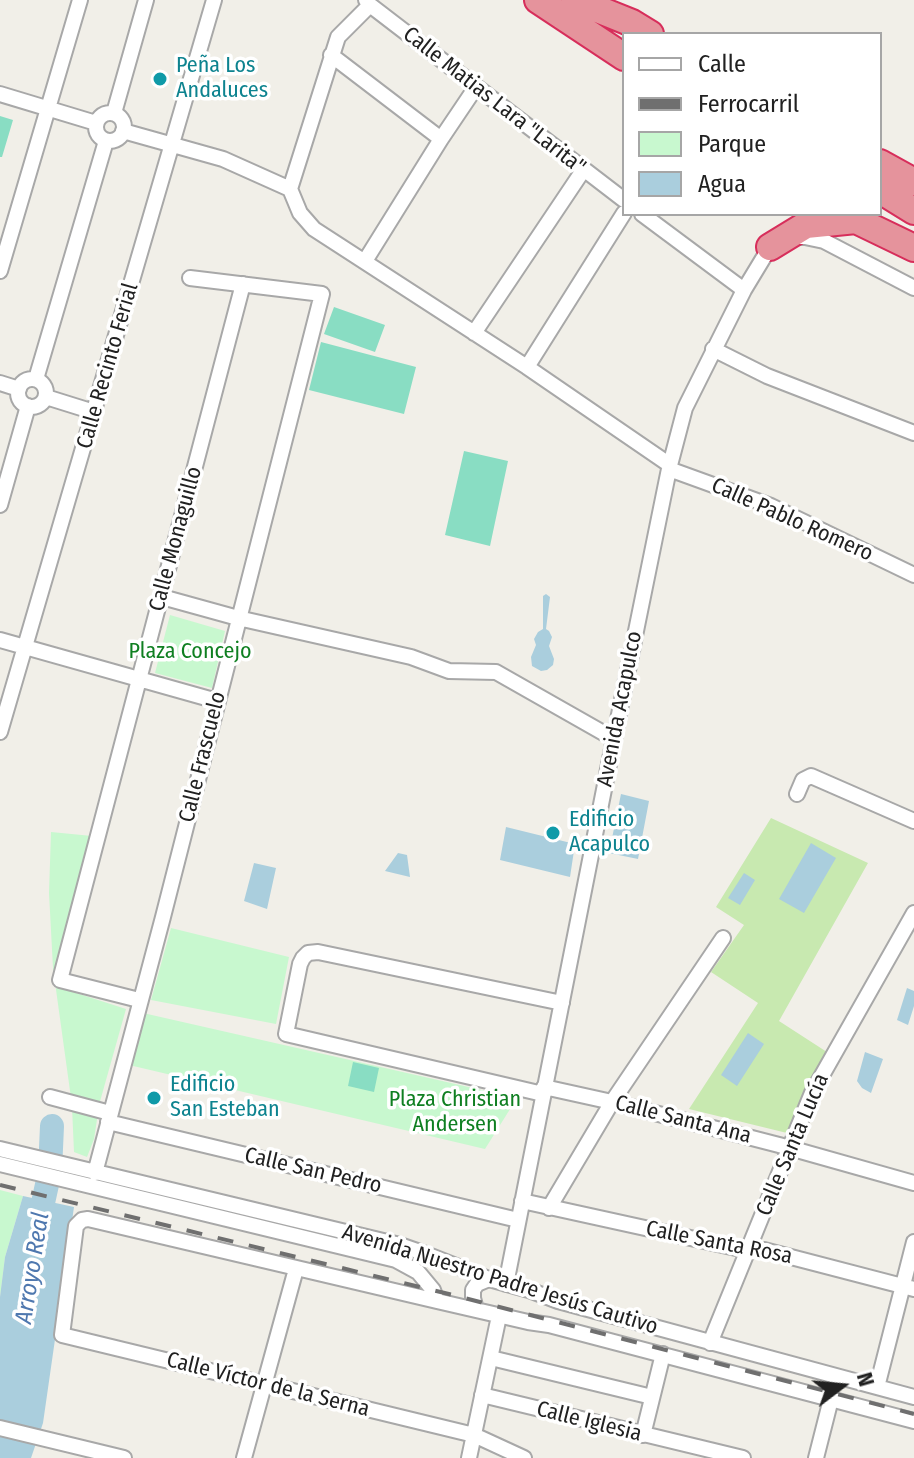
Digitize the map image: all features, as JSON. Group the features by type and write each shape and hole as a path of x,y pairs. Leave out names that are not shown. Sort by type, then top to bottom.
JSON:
{"highway":[{"path":"538,0 622,56"},
{"path":"575,0 625,32"},
{"path":"575,0 647,32"},
{"path":"579,28 622,73"},
{"path":"882,164 914,182"},
{"path":"882,183 914,197"},
{"path":"882,191 914,211"},
{"path":"879,216 914,236"},
{"path":"779,233 806,225 856,220 914,248"}],"street":[{"path":"0,271 80,0"},
{"path":"114,113 146,0"},
{"name":"Calle Recinto Ferial","path":"0,732 214,0"},
{"path":"123,131 223,159 290,189 338,37 368,2"},
{"name":"Calle Matias Lara \"Larita\"","path":"368,2 622,198"},
{"path":"331,55 441,139"},
{"path":"365,261 476,87"},
{"path":"0,94 96,123"},
{"path":"114,113 123,122 123,131 114,140 106,141 98,136 96,123 101,115 114,113"},
{"path":"36,379 106,141"},
{"path":"474,333 584,169"},
{"name":"Calle Pablo Romero","path":"290,189 300,213 314,229 527,367 670,467 771,506 914,575"},
{"path":"527,367 622,216"},
{"path":"645,216 744,290"},
{"path":"779,233 824,241 914,288"},
{"name":"Avenida Acapulco","path":"506,1284 614,739 685,408 744,290 779,233"},
{"path":"190,278 243,284"},
{"name":"Calle Frascuelo","path":"88,1176 109,1118 163,917 322,294 243,284"},
{"name":"Calle Monaguillo","path":"139,1000 60,980 243,284"},
{"path":"713,349 767,376 914,433"},
{"path":"27,379 36,379 43,384 46,397 41,404 33,407 24,405 19,398 19,389 27,379"},
{"path":"0,383 19,389"},
{"path":"46,397 94,412"},
{"path":"0,505 28,406"},
{"path":"162,597 238,618 411,657 449,671 496,672 614,739"},
{"path":"0,640 217,701"},
{"path":"797,794 803,780 811,776 914,821"},
{"name":"Calle Santa Lucía","path":"710,1343 812,1093 914,913"},
{"path":"549,1208 612,1102 723,938"},
{"name":"Calle Santa Ana","path":"562,1003 318,952 308,953 300,964 286,1034 612,1102 914,1183"},
{"name":"Calle San Pedro","path":"50,1097 109,1118 518,1220"},
{"path":"3,1157 88,1176"},
{"name":"Avenida Nuestro Padre Jesús Cautivo","path":"88,1176 400,1245 558,1301 914,1397"},
{"name":"Avenida Nuestro Padre Jesús Cautivo","path":"88,1176 396,1260 418,1272 433,1290 437,1301"},
{"name":"Calle Santa Rosa","path":"522,1201 736,1248 764,1250 909,1287"},
{"name":"Avenida Nuestro Padre Jesús Cautivo","path":"62,1335 76,1226 88,1219 499,1316 549,1325 914,1421"},
{"path":"877,1387 909,1287 914,1242"},
{"path":"244,1458 296,1269"},
{"path":"476,1309 473,1290 477,1284 489,1279"},
{"path":"528,1322 539,1310 538,1301 529,1290"},
{"path":"469,1458 499,1316"},
{"name":"Calle Víctor de la Serna","path":"62,1335 474,1435 524,1458"},
{"path":"643,1435 663,1354"},
{"path":"491,1358 653,1393"},
{"name":"Calle Iglesia","path":"482,1395 743,1458"},
{"path":"816,1458 831,1399"},
{"path":"0,1428 124,1458"}],"green space":[{"path":"0,116 13,120 2,157 0,157"},
{"path":"334,307 385,325 375,352 324,334"},
{"path":"321,342 416,367 404,414 309,390"},
{"path":"464,451 508,461 490,546 445,535"},
{"name":"Plaza Concejo","path":"170,615 225,631 212,688 155,673"},
{"path":"771,818 868,863 779,1021 830,1054 803,1094 787,1133 689,1109 758,1003 711,972 744,925 716,907"},
{"path":"51,832 92,836 59,984 70,991 126,1009 99,1105 71,1098 53,968 49,893"},
{"path":"171,928 289,957 276,1024 151,1000"},
{"name":"Plaza Christian Andersen","path":"143,1013 517,1098 485,1149 129,1065"},
{"path":"353,1062 379,1068 374,1092 348,1086"},
{"path":"72,1107 98,1113 94,1139 87,1157 74,1152"},
{"path":"0,1190 23,1196 5,1257 0,1297"}],"water":[{"path":"546,594 550,597 546,629 552,637 549,646 554,659 553,665 541,671 532,666 531,657 536,645 534,639 543,629 543,596"},
{"path":"621,794 649,801 638,859 609,853"},
{"path":"506,827 575,844 570,877 500,860"},
{"path":"811,843 836,858 804,913 779,899"},
{"path":"398,853 407,855 410,877 385,871"},
{"path":"254,863 276,868 267,909 244,901"},
{"path":"744,873 755,880 740,905 728,898"},
{"path":"907,988 914,991 914,1006 908,1025 897,1020"},
{"path":"748,1033 764,1044 737,1086 721,1075"},
{"path":"865,1052 883,1059 871,1093 857,1081"},
{"path":"23,1196 74,1207 43,1423 31,1458 0,1458 0,1297 5,1257"}],"waterway":[{"name":"Arroyo Real","path":"37,1230 50,1171 52,1126"}],"railway":[{"path":"0,1185 453,1295 914,1414"}],"place":[{"name":"Peña Los Andaluces","path":"160,79"},
{"name":"Edificio Acapulco","path":"553,833"},
{"name":"Edificio San Esteban","path":"154,1098"}]}
